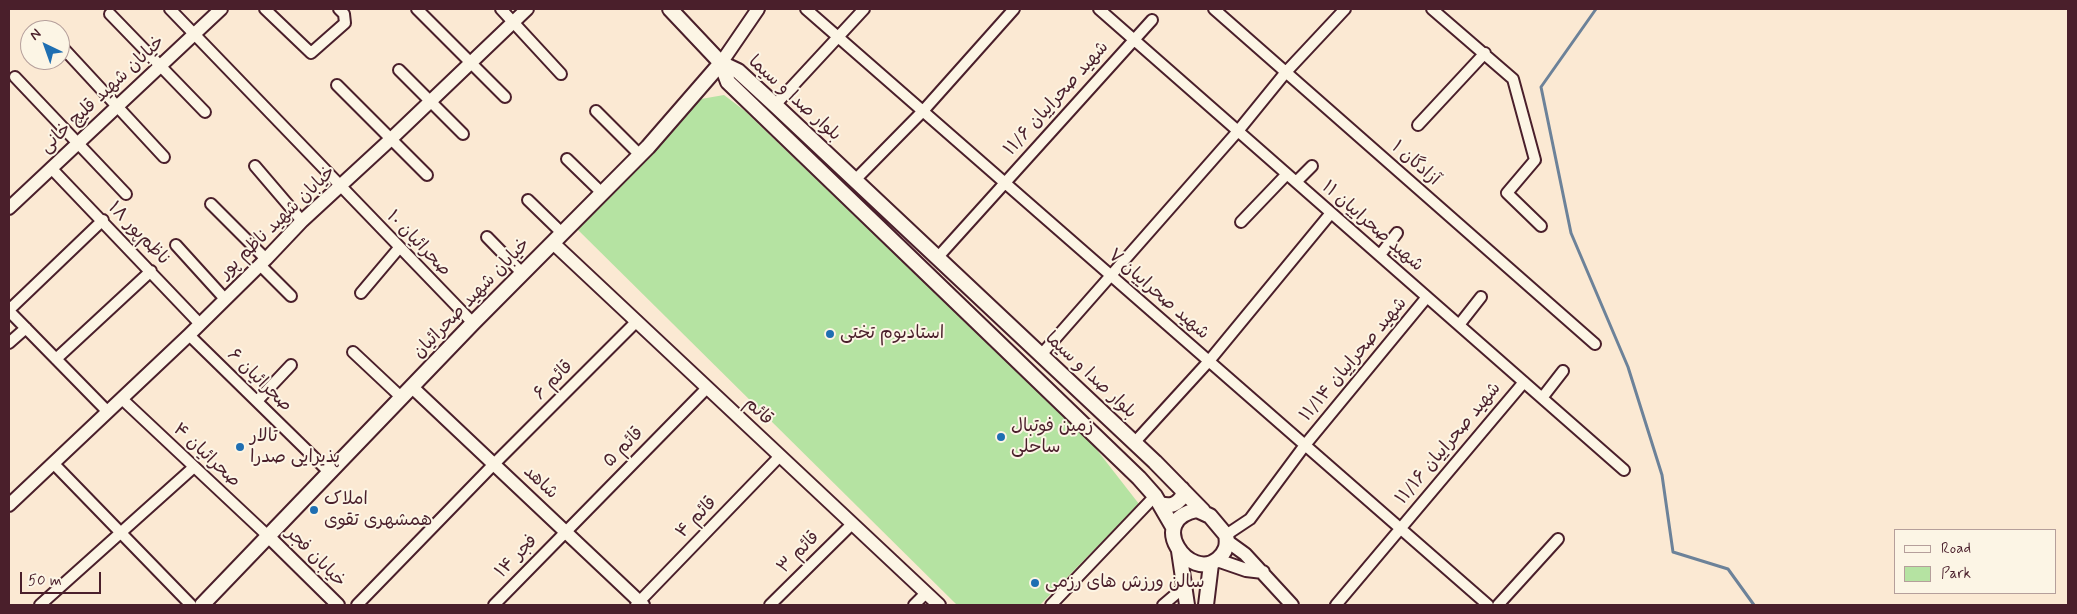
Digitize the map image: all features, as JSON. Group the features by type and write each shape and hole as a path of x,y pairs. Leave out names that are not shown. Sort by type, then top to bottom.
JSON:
{"main road":[{"path":"670,9 721,64"},
{"name":"بلوار صدا و سیما","path":"721,64 738,71 775,104 1134,443 1203,512"},
{"name":"بلوار صدا و سیما","path":"721,64 728,82 1139,478 1157,500 1173,527"},
{"name":"خیابان شهید صحرائیان","path":"202,605 473,323 603,194 721,64"},
{"path":"1157,500 1168,506 1174,505 1183,496 1182,489"},
{"path":"1179,551 1190,560 1200,564 1214,562 1224,553 1227,538 1217,522 1197,510 1182,515 1173,527 1173,535 1179,551 1186,605"},
{"path":"1206,605 1214,562"}],"street":[{"name":"صحرائیان ۱۰","path":"170,9 473,323"},
{"name":"خیابان شهید قلیچ خانی","path":"9,208 221,9"},
{"path":"265,9 311,54 345,22 344,14 340,9"},
{"path":"500,9 561,74"},
{"name":"خیابان شهید ناظم پور","path":"9,505 189,335 302,221 527,9"},
{"name":"خیابان شهید صحرائیان","path":"721,64 758,9"},
{"name":"شهید صحراییان ۷","path":"806,9 1488,605"},
{"path":"775,104 864,9"},
{"path":"855,180 923,111 1014,9"},
{"name":"شهید صحراییان ۱۱","path":"1099,9 1624,470"},
{"name":"آزادگان ۱","path":"1214,9 1595,344"},
{"path":"1040,356 1238,131 1286,72 1344,9"},
{"path":"1432,9 1513,79 1535,160 1507,193 1541,226"},
{"path":"417,10 505,97"},
{"path":"110,14 205,112"},
{"name":"شهید صحراییان ۱۱/۶","path":"938,257 1152,20"},
{"path":"1418,125 1485,53"},
{"path":"70,56 164,157"},
{"path":"399,70 463,134"},
{"path":"15,77 126,194"},
{"path":"337,85 427,175"},
{"path":"596,111 640,155"},
{"path":"566,158 603,194"},
{"path":"255,166 302,221"},
{"path":"1296,182 1312,166"},
{"name":"ناظم‌پور ۱۸","path":"51,168 151,270 200,324"},
{"path":"1242,222 1287,174"},
{"path":"528,200 558,239"},
{"path":"211,204 291,296"},
{"path":"1134,443 1209,361 1331,213"},
{"path":"103,220 9,310 108,412"},
{"path":"1380,255 1397,233"},
{"path":"487,237 523,274"},
{"name":"قائم","path":"558,239 637,321 779,457 939,605"},
{"path":"176,245 225,299"},
{"path":"361,293 399,248"},
{"path":"56,360 151,270"},
{"name":"شهید صحراییان ۱۱/۱۴","path":"1227,538 1250,519 1305,444 1428,297"},
{"path":"1459,325 1481,297"},
{"name":"قائم ۶","path":"356,605 637,321"},
{"path":"9,343 26,328"},
{"name":"صحرائیان ۶","path":"189,335 329,472"},
{"path":"353,352 402,398"},
{"path":"256,401 291,365"},
{"path":"1542,398 1563,371"},
{"name":"شهید صحراییان ۱۱/۱۶","path":"1336,605 1524,382"},
{"name":"شاهد","path":"412,387 565,531 639,604"},
{"name":"قائم ۵","path":"565,531 707,388"},
{"name":"صحرائیان ۴","path":"122,399 268,536"},
{"name":"قائم ۴","path":"639,604 779,457"},
{"path":"54,463 191,605"},
{"path":"40,605 122,534 194,467"},
{"path":"1050,605 1157,500"},
{"name":"قائم ۳","path":"770,605 852,525"},
{"name":"فجر ۱۴","path":"494,605 565,531"},
{"name":"خیابان فجر","path":"268,536 338,605"},
{"path":"1227,538 1246,554 1292,605"},
{"path":"1498,605 1558,539"},
{"path":"1214,562 1262,572"},
{"path":"1163,605 1183,588"},
{"path":"914,605 926,593"}],"green space":[{"name":"استادیوم تختی","path":"724,95 745,111 1090,441 1139,504 1040,605 957,605 574,226 687,110 701,99"}],"waterway":[{"path":"1596,9 1541,87 1571,233 1628,367 1662,475 1673,552 1728,569 1754,605"}],"place":[{"name":"استادیوم تختی","path":"830,334"},
{"name":"زمین فوتبال ساحلی","path":"1001,437"},
{"name":"تالار پذیرایی صدرا","path":"240,447"},
{"name":"املاک همشهری تقوی","path":"314,510"},
{"name":"سالن ورزش های رزمی","path":"1035,583"}]}
